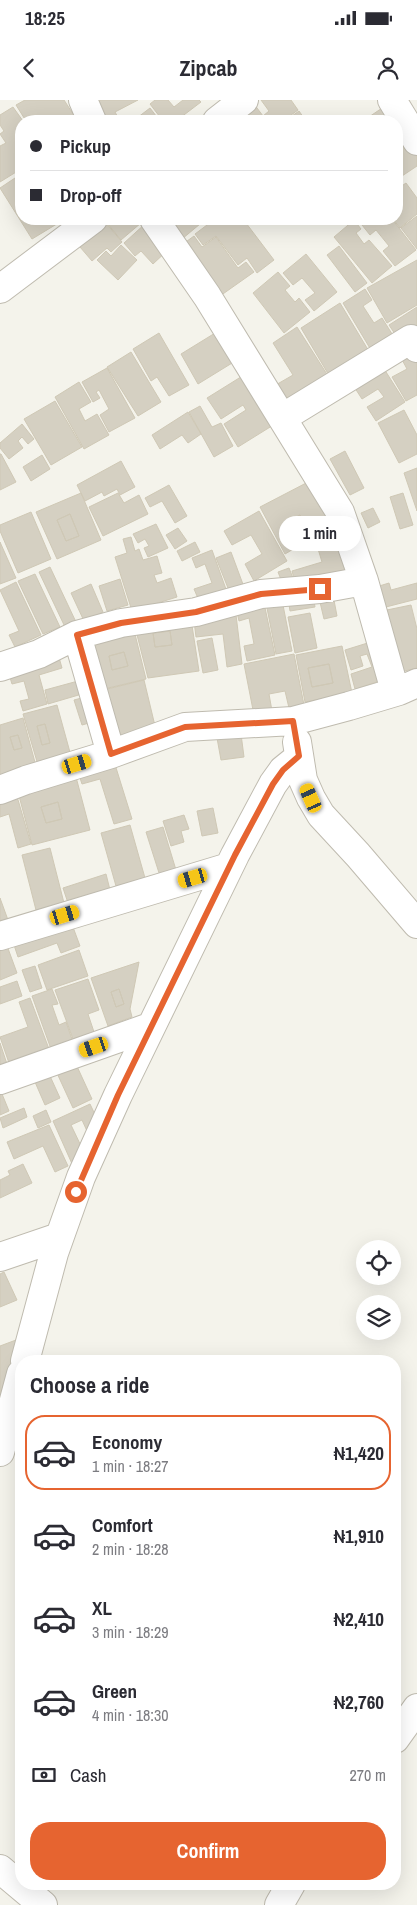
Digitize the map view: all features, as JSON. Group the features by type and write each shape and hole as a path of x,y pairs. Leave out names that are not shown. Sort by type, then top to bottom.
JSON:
{"street":[{"path":"83,100 89,115"},
{"path":"225,115 244,100"},
{"path":"392,100 401,115"},
{"path":"403,118 417,141"},
{"path":"0,289 85,225"},
{"path":"0,790 111,754 185,727 293,721 349,706 406,687 364,582 340,512 207,296 158,225"},
{"path":"282,418 411,339 417,348"},
{"path":"0,667 39,654 77,635 121,623 196,612 261,594 320,589 364,582"},
{"path":"77,635 111,754"},
{"path":"293,721 303,780 321,815 417,924"},
{"path":"27,1355 59,1237 81,1177 150,1027 229,867 273,784 283,770 299,756"},
{"path":"0,936 229,867"},
{"path":"0,1080 150,1027"},
{"path":"0,1256 59,1237"},
{"path":"0,1452 15,1396"},
{"path":"401,1731 417,1708"},
{"path":"0,1869 15,1882"},
{"path":"24,1890 42,1905"},
{"path":"279,1905 288,1890"}],"building":[{"path":"25,100 64,100 74,115 22,115 16,105"},
{"path":"101,100 138,100 115,112 117,115 100,115 94,104"},
{"path":"155,100 168,100 174,107 183,100 199,100 201,102 184,115 158,115 150,104"},
{"path":"261,100 291,100 298,110 291,115 264,115 269,111"},
{"path":"254,104 262,115 240,115"},
{"path":"388,104 396,115 372,115"},
{"path":"13,107 19,115 15,115 15,173 0,182 0,146 6,143 0,134 4,131 0,125 0,115"},
{"path":"150,108 155,115 141,115"},
{"path":"299,111 302,115 293,115"},
{"path":"408,133 417,148 417,166 403,175 403,136"},
{"path":"15,178 15,212 0,188"},
{"path":"406,183 417,198 417,214 400,228 398,225 403,225 403,185"},
{"path":"417,216 417,249 401,228"},
{"path":"23,225 55,225 32,239"},
{"path":"104,225 108,225 122,242 111,252 107,248 92,261 80,247"},
{"path":"109,225 139,225 121,240"},
{"path":"144,225 148,225 169,249 153,264 141,251 135,256 124,243"},
{"path":"171,225 199,225 182,239"},
{"path":"207,225 248,225 274,260 257,273 247,258 238,265 216,236 203,245 195,234"},
{"path":"348,225 358,225 361,229 356,233 364,244 369,240 392,266 372,283 334,237"},
{"path":"362,225 397,225 416,250 395,266 383,251 389,246 376,230 370,235"},
{"path":"194,236 202,247 216,237 238,268 246,262 254,272 220,296 183,244"},
{"path":"121,245 137,260 118,280 97,260 106,251 111,256"},
{"path":"339,246 367,283 355,292 327,255"},
{"path":"306,254 337,292 314,311 305,300 315,293 302,278 293,285 283,273"},
{"path":"417,260 417,305 387,323 367,288"},
{"path":"278,272 290,286 285,290 295,302 299,298 310,312 284,333 253,293"},
{"path":"365,289 372,300 363,306 374,323 382,318 394,337 371,350 343,303"},
{"path":"340,303 370,353 330,377 301,328"},
{"path":"417,307 417,345 397,337 389,325"},
{"path":"297,327 330,379 287,406 274,386 293,375 273,343"},
{"path":"220,330 237,360 198,384 181,354"},
{"path":"159,333 189,385 169,396 157,377 151,381 133,349"},
{"path":"131,352 161,402 138,416 107,367"},
{"path":"417,352 417,395 406,401 392,377 407,369 399,354"},
{"path":"381,364 405,402 376,421 367,407 384,397 378,389 362,399 351,382"},
{"path":"107,368 135,418 109,432 100,415 109,409 99,390 96,392 100,398 93,402 82,382"},
{"path":"244,375 275,424 238,447 224,424 246,410 243,405 221,419 207,398"},
{"path":"79,382 91,402 79,409 85,421 97,414 109,435 84,449 55,397"},
{"path":"55,401 82,447 51,465 24,419"},
{"path":"200,406 212,427 221,423 233,446 214,457 189,412"},
{"path":"404,410 417,435 417,454 399,463 378,423"},
{"path":"188,412 201,434 188,443 182,435 160,449 152,435"},
{"path":"22,424 34,439 28,444 22,437 18,441 23,448 9,459 0,448 0,443"},
{"path":"345,451 364,488 350,495 330,459"},
{"path":"0,454 16,482 0,490"},
{"path":"42,455 50,469 31,481 23,467"},
{"path":"121,461 135,487 120,495 117,489 104,496 102,492 85,501 77,485"},
{"path":"417,468 417,511 404,473"},
{"path":"310,481 334,525 285,554 260,507","holes":["300,515 303,521 290,528 287,522"]},
{"path":"169,485 187,516 175,523 162,501 150,507 145,498"},
{"path":"81,493 101,540 57,559 36,512","holes":["70,514 79,536 66,541 57,520"]},
{"path":"118,493 124,503 139,495 148,514 103,536 89,507"},
{"path":"403,493 413,525 400,529 390,497"},
{"path":"373,508 380,522 368,528 361,513"},
{"path":"259,511 287,561 254,581 245,564 262,554 251,535 232,545 224,531"},
{"path":"31,512 51,559 18,573 0,531 0,525"},
{"path":"70,514 79,536 66,541 57,520"},
{"path":"300,515 303,521 290,528 287,522"},
{"path":"156,524 168,548 148,557 144,548 149,546 145,539 138,543 133,534"},
{"path":"334,527 348,571 296,586 292,571 322,562 315,539"},
{"path":"178,528 187,541 175,549 166,535"},
{"path":"131,537 135,551 139,549 143,560 157,556 162,573 154,575 157,583 171,578 177,597 132,611 115,557 127,553 123,539"},
{"path":"0,542 16,578 0,584"},
{"path":"195,542 200,552 182,561 177,551"},
{"path":"212,550 227,592 200,603 194,589 212,583 205,564 196,568 192,558"},
{"path":"231,552 244,587 230,593 216,558"},
{"path":"50,567 76,622 65,627 39,572"},
{"path":"289,568 293,578 282,582 278,572"},
{"path":"35,574 60,627 43,634 18,581"},
{"path":"120,579 128,605 107,611 99,586"},
{"path":"16,582 41,635 15,647 9,635 19,631 0,590"},
{"path":"389,583 391,590 417,583 417,599 382,608 376,587"},
{"path":"91,584 103,612 84,621 71,593"},
{"path":"313,594 315,607 290,611 288,598"},
{"path":"333,595 337,616 324,619 319,598"},
{"path":"282,600 292,651 276,654 266,603"},
{"path":"264,603 275,655 247,661 244,646 254,644 249,618 239,621 236,608"},
{"path":"411,605 417,629 417,668 396,673 382,611"},
{"path":"310,613 317,648 295,653 288,617"},
{"path":"236,615 242,664 227,667 223,634 196,637 194,621"},
{"path":"191,619 199,671 148,678 135,627","holes":["170,631 172,645 155,647 153,633"]},
{"path":"133,626 146,679 100,690 87,638","holes":["124,652 128,666 112,670 109,656"]},
{"path":"170,631 172,645 155,647 153,633"},
{"path":"212,638 218,670 203,673 197,641"},
{"path":"374,641 386,679 355,689 351,674 372,667 367,654 360,656 363,666 351,670 345,650"},
{"path":"342,646 352,693 305,702 296,655","holes":["329,664 333,683 312,687 308,668"]},
{"path":"124,652 128,666 112,670 109,656"},
{"path":"58,654 62,668 39,675 47,704 23,711 20,701 29,699 24,681 12,684 8,671"},
{"path":"294,654 304,705 289,708 285,691 269,694 272,711 254,715 244,664"},
{"path":"329,664 333,683 312,687 308,668"},
{"path":"144,680 156,730 111,740 99,691"},
{"path":"78,681 82,694 48,704 45,690"},
{"path":"89,696 96,721 82,725 74,700"},
{"path":"57,705 71,756 38,765 23,714","holes":["45,724 50,743 42,745 37,726"]},
{"path":"23,718 36,766 0,776 0,725","holes":["18,735 22,748 14,750 10,737"]},
{"path":"45,724 50,743 42,745 37,726"},
{"path":"241,734 244,757 221,760 217,738"},
{"path":"18,735 22,748 14,750 10,737"},
{"path":"113,758 132,819 114,824 100,779 82,784 77,769"},
{"path":"76,777 90,830 32,845 18,792","holes":["58,802 62,819 46,823 41,807"]},
{"path":"16,793 31,844 18,848 9,814 0,817 0,798"},
{"path":"58,802 62,819 46,823 41,807"},
{"path":"213,808 218,833 202,836 197,811"},
{"path":"184,815 189,829 181,831 184,842 171,846 163,821"},
{"path":"130,825 145,878 116,886 101,833"},
{"path":"163,827 176,870 160,876 146,832"},
{"path":"50,848 64,903 36,910 22,855"},
{"path":"106,874 110,890 68,903 63,888"},
{"path":"0,898 8,920 0,923"},
{"path":"70,919 80,946 61,953 57,943 18,957 12,939"},
{"path":"6,943 17,973 0,980 0,946"},
{"path":"79,950 88,976 47,990 38,965"},
{"path":"139,962 130,1009 132,1017 108,1026 91,978","holes":["119,989 124,1004 116,1007 111,992"]},
{"path":"35,966 42,988 30,992 22,970"},
{"path":"88,979 99,1010 88,1014 94,1032 73,1039 55,990"},
{"path":"17,981 22,996 0,1004 0,987"},
{"path":"52,989 58,1004 52,1005 59,1025 66,1022 73,1042 51,1049 32,996"},
{"path":"119,989 124,1004 116,1007 111,992"},
{"path":"30,998 49,1049 9,1063 0,1037 28,1027 19,1002"},
{"path":"0,1043 7,1064 0,1067"},
{"path":"75,1062 92,1099 73,1108 56,1071"},
{"path":"50,1076 60,1098 45,1105 35,1082"},
{"path":"0,1089 9,1111 0,1115"},
{"path":"90,1104 100,1125 87,1131 82,1120 71,1125 82,1148 73,1166 53,1121"},
{"path":"24,1108 27,1117 3,1128 0,1118"},
{"path":"46,1110 51,1122 38,1128 33,1116"},
{"path":"49,1125 68,1166 55,1172 43,1146 14,1159 7,1142"},
{"path":"23,1164 32,1183 0,1198 0,1180 10,1175 8,1171"},
{"path":"4,1272 17,1300 0,1307 0,1274"},
{"path":"16,1340 19,1347 0,1402 0,1346"}],"route":[{"path":"76,1192 118,1095 235,855 273,784 283,770 299,756 293,721 185,727 111,754 77,635 121,623 196,612 261,594 320,589"}]}
